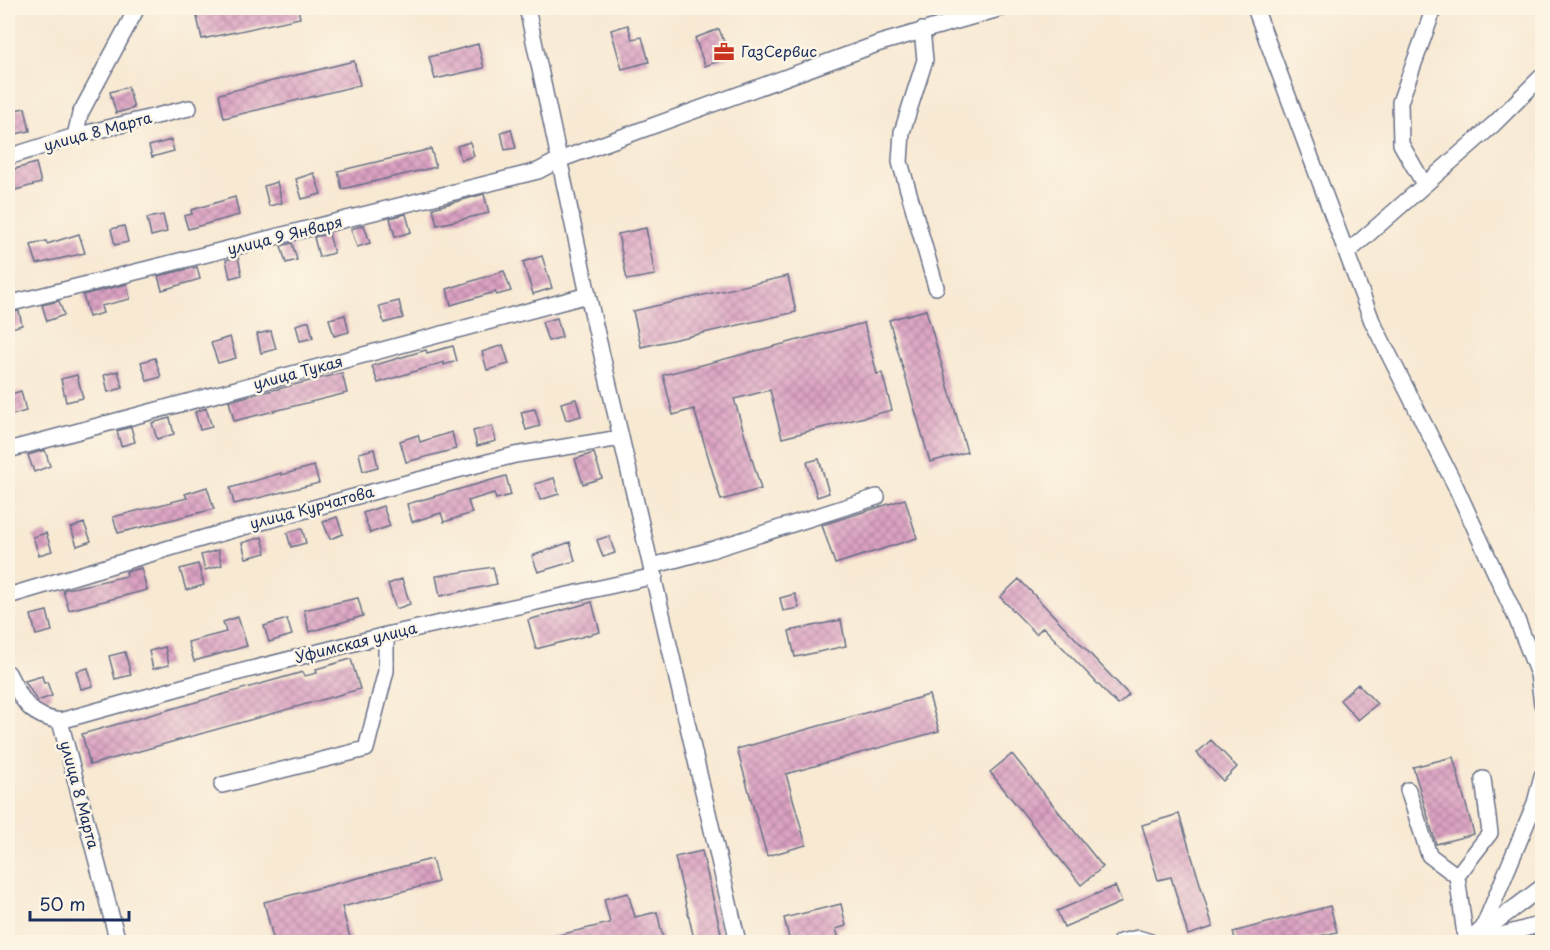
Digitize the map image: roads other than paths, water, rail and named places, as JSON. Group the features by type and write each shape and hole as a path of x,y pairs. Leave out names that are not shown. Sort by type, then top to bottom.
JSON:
{"street":[{"path":"75,136 80,114 137,8"},
{"path":"527,8 588,295 738,942"},
{"name":"улица 9 Января","path":"8,304 538,171 559,160 922,30 1002,8"},
{"path":"1255,8 1372,321 1455,485 1517,620 1538,674 1542,704"},
{"path":"1424,184 1401,144 1400,102 1434,8"},
{"path":"922,30 925,60 902,132 900,162 936,287"},
{"path":"1348,252 1494,124 1542,76"},
{"name":"улица 8 Марта","path":"8,157 75,136 189,108"},
{"name":"улица Тукая","path":"8,450 588,295"},
{"name":"улица Курчатова","path":"8,596 207,537 515,455 621,438"},
{"name":"Уфимская улица","path":"60,721 204,681 653,571 876,496"},
{"path":"222,785 366,749 386,671 386,635"},
{"name":"улица 8 Марта","path":"8,673 26,706 45,719 60,721 118,942"},
{"path":"1469,942 1483,928 1535,803 1542,776"},
{"path":"1457,876 1490,833 1483,779"},
{"path":"1408,790 1429,855 1457,876 1469,942"},
{"path":"1469,942 1542,887"},
{"path":"1469,942 1542,924"},
{"path":"1120,942 1138,938 1151,942"}],"place":[{"name":"ГазСервис","path":"724,52"}]}
